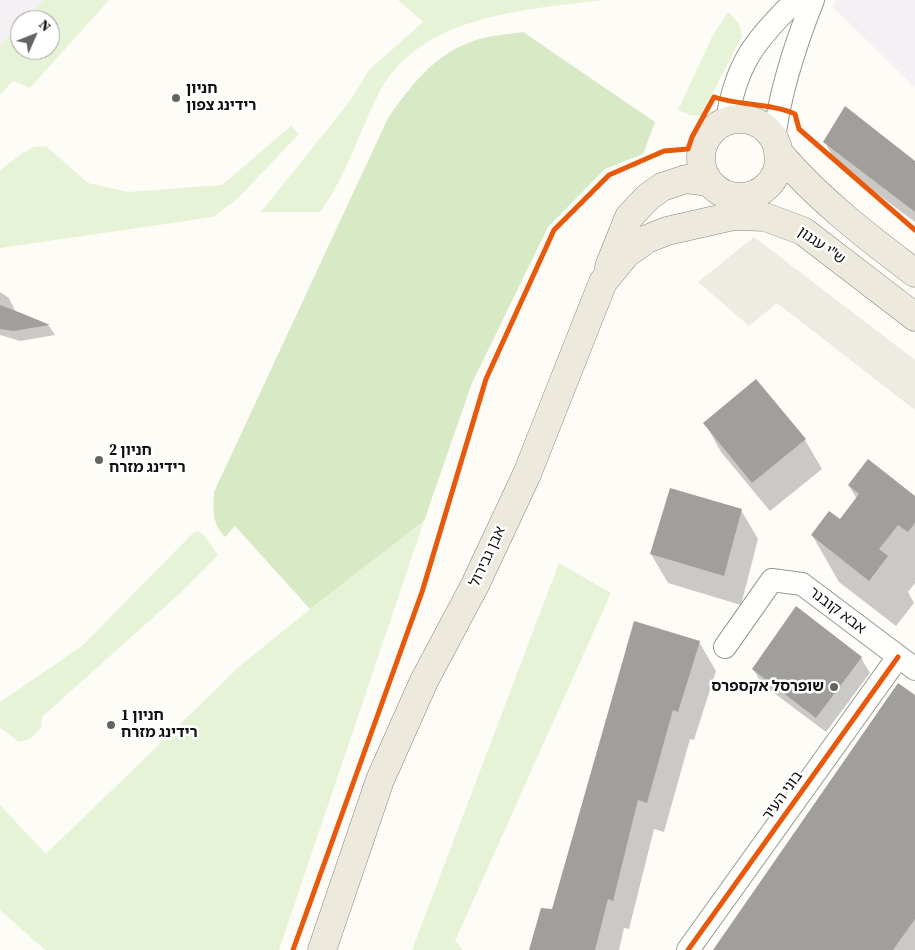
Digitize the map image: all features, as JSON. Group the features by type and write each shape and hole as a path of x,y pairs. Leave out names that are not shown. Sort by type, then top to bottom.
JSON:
{"main road":[{"path":"915,273 865,236 826,203 776,146 762,126 745,119 727,121 717,126 708,134 703,144 700,163 709,182 718,191 729,196 752,195 781,207 805,222 915,315"},
{"path":"752,195 770,183 779,163 776,146"},
{"path":"603,282 630,217 643,201 662,187 675,182 686,179 709,182"},
{"name":"ש''י עגנון","path":"711,220 733,216 765,217 803,231 915,315"},
{"name":"אבן גבירול","path":"322,950 380,780 424,681 475,584 527,474 603,282 626,254 648,239 667,231 711,220"}],"street":[{"path":"727,121 730,102 742,68 755,43 769,25 796,0"},
{"path":"776,146 778,106 787,73 813,0"},
{"name":"אבא קובנר","path":"725,647 772,580 802,584 907,663"},
{"name":"בוני העיר","path":"688,950 907,663"}],"shaded area":[{"path":"0,0 43,0 34,10 10,10 10,35 0,46"},
{"path":"837,0 915,0 915,88 832,6"},
{"path":"754,237 915,360 915,410 777,303 749,326 698,282"}],"green space":[{"path":"43,0 109,0 60,55 60,10 34,10"},
{"path":"398,0 604,0 508,13 476,21 446,32 418,48 395,69 377,97 337,185 320,212 261,212 350,101 369,70 423,22"},
{"path":"728,12 739,24 742,36 701,116 690,115 678,110 713,35"},
{"path":"523,32 655,122 643,154 605,169 548,227 472,383 424,521 310,609 235,526 225,537 218,527 214,516 214,492 388,118 425,72 447,54 479,39"},
{"path":"10,35 10,60 55,60 30,88 13,81 0,95 0,46"},
{"path":"291,126 299,134 237,199 213,217 0,248 0,170 34,147 46,146 88,183 128,192 222,185"},
{"path":"424,521 279,950 45,950 0,910 0,805 46,854 240,666"},
{"path":"198,531 203,534 218,555 177,596 42,717 41,728 30,739 19,742 0,728 0,702 82,646 192,534"},
{"path":"559,563 611,593 455,941 463,950 412,950"}],"building":[{"path":"845,106 915,161 915,212 823,142"},
{"path":"0,305 50,325 13,331 0,329"},
{"path":"756,379 806,439 752,483 703,423"},
{"path":"868,459 915,496 915,523 908,532 898,525 879,549 888,556 869,581 811,535 829,511 840,519 859,494 848,485"},
{"path":"670,488 742,509 724,576 650,554"},
{"path":"796,606 862,657 816,718 752,669"},
{"path":"634,621 700,641 678,712 673,710 647,803 638,800 613,901 608,899 595,950 529,950 541,908 552,909"},
{"path":"898,683 915,695 915,919 893,950 713,950"}],"cycle path":[{"path":"293,950 422,592 486,379 554,230 609,175 664,151 688,149 692,137 714,97 776,108 795,114 799,129 915,230"},
{"path":"688,950 898,657"}],"place":[{"name":"חניון רידינג צפון","path":"176,98"},
{"name":"2 חניון רידינג מזרח","path":"99,460"},
{"name":"שופרסל אקספרס","path":"834,687"},
{"name":"1 חניון רידינג מזרח","path":"111,725"}]}
